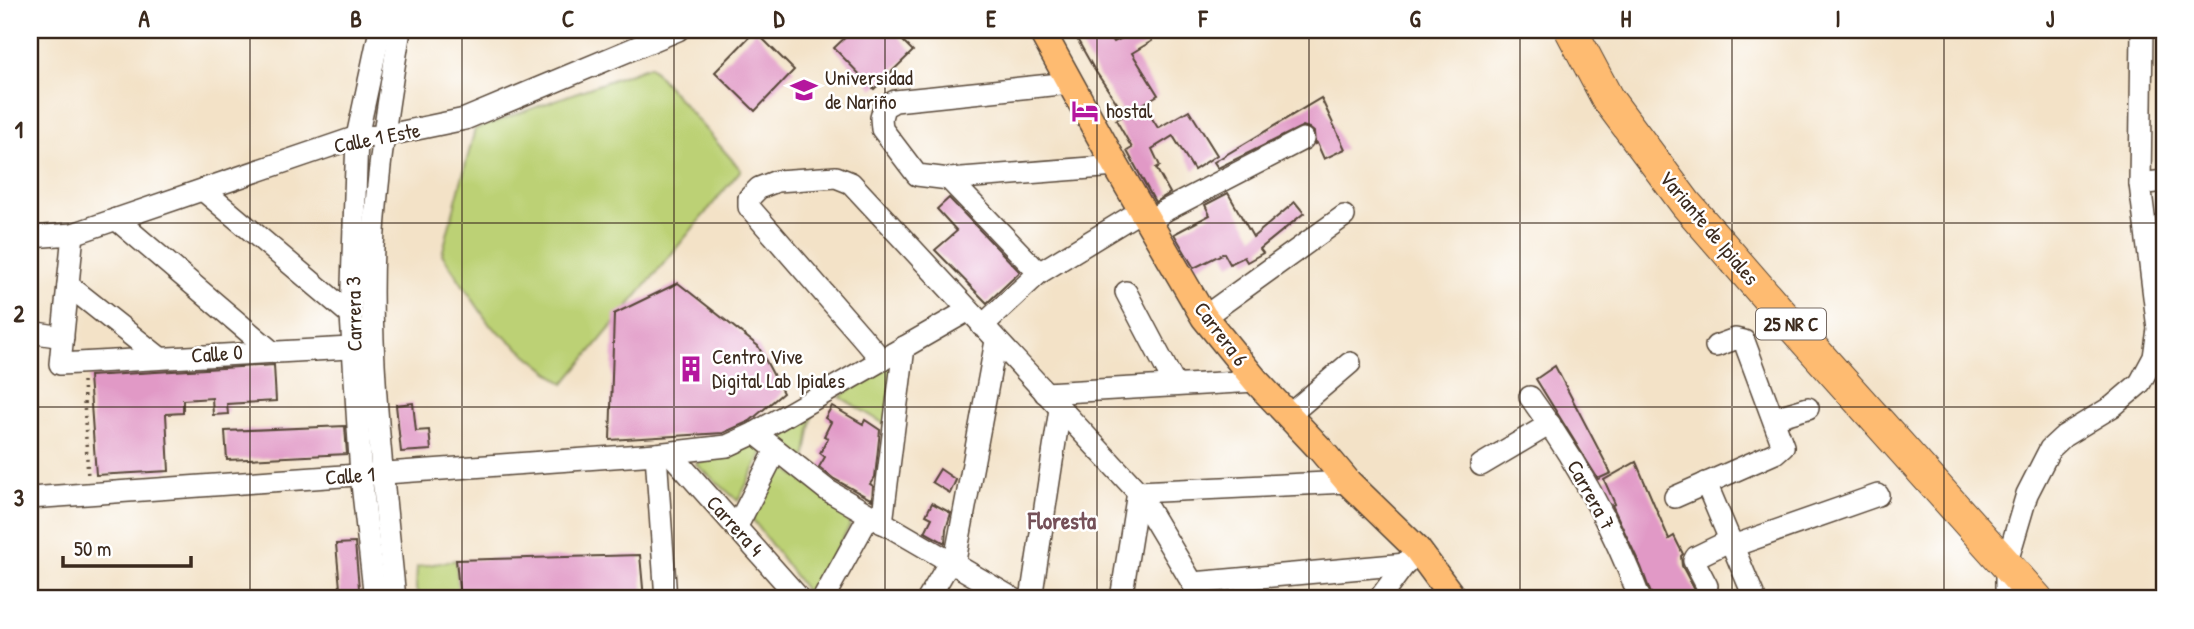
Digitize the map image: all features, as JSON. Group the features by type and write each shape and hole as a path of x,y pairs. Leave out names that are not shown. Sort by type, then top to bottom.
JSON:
{"highway":[{"name":"Variante de Ipiales","path":"1571,30 1607,98 1686,204 2037,599"}],"main road":[{"name":"Carrera 6","path":"1041,30 1204,317 1256,381 1289,415 1411,556 1454,599"}],"street":[{"name":"Carrera 3","path":"380,30 357,137 351,315 364,347 383,473 395,599"},
{"name":"Carrera 3","path":"375,599 361,475 364,347 383,136 400,30"},
{"name":"Calle 1 Este","path":"30,237 73,234 357,137 383,136 465,119 678,30"},
{"path":"2006,599 2006,565 2027,494 2050,449 2064,436 2113,406 2140,383 2154,357 2158,329 2140,184 2142,30"},
{"path":"1070,83 895,101 884,107 882,129 917,175 949,179 1116,166"},
{"name":"Calle 1","path":"30,498 663,453 727,446 755,433 904,347 982,326 1039,273 1146,215 1166,210 1303,139"},
{"path":"882,360 749,207 749,198 760,188 777,181 836,177 851,183 1138,492 1198,591 1411,556"},
{"path":"949,179 1039,273"},
{"path":"2140,184 2164,181"},
{"path":"203,190 351,315"},
{"path":"1204,317 1344,216"},
{"path":"116,219 271,351"},
{"path":"71,364 63,337 73,234"},
{"path":"68,285 160,358"},
{"path":"1126,292 1175,386"},
{"path":"928,599 951,564 982,326"},
{"path":"30,332 63,337"},
{"path":"1675,497 1782,450 1782,440 1744,341 1735,339 1716,346"},
{"name":"Calle 0","path":"71,364 364,347"},
{"path":"823,599 876,519 904,347"},
{"path":"1289,415 1350,363"},
{"path":"1045,393 1256,381"},
{"name":"Carrera 7","path":"1530,397 1590,487 1623,554 1640,599"},
{"path":"1774,418 1808,408"},
{"path":"1031,599 1060,410"},
{"path":"1480,465 1550,424"},
{"path":"755,433 827,490 1014,599"},
{"path":"736,528 776,450"},
{"path":"663,453 666,599"},
{"name":"Carrera 4","path":"663,453 800,599"},
{"path":"1138,492 1348,482"},
{"path":"1706,483 1755,599"},
{"path":"1121,599 1138,492"},
{"path":"1707,586 1694,561 1696,557 1878,495"},
{"path":"1379,599 1411,556"},
{"path":"782,579 791,599"}],"path":[{"path":"71,364 89,494"}],"green space":[{"path":"650,66 741,170 564,384 490,325 442,254 475,129"},
{"path":"898,356 888,426 840,397"},
{"path":"814,406 804,466 772,432"},
{"path":"758,439 763,452 738,501 696,464"},
{"path":"781,465 841,507 850,526 809,595 747,512 770,469"},
{"path":"456,560 460,599 420,599 416,589 417,567"}],"building":[{"path":"853,30 892,30 913,51 874,89 834,48"},
{"path":"1072,30 1106,30 1114,42 1138,30 1146,30 1152,41 1132,53 1158,95 1143,104 1158,128 1189,110 1217,155 1194,170 1173,136 1152,149 1160,166 1156,168 1170,193 1155,202 1127,151 1132,148 1116,120 1125,115"},
{"path":"755,31 794,70 755,111 715,72"},
{"path":"1321,98 1345,149 1324,159 1317,143 1315,144 1314,132 1303,126 1218,168 1214,162"},
{"path":"1228,193 1253,237 1295,202 1304,213 1260,249 1263,253 1247,262 1244,257 1230,264 1224,253 1194,268 1174,234 1210,215 1205,205"},
{"path":"949,198 1020,272 987,303 935,250 957,231 937,209"},
{"name":"Centro Vive Digital Lab Ipiales","path":"678,283 758,346 783,393 750,421 723,433 610,440 614,314"},
{"path":"274,365 276,401 227,404 228,414 213,415 212,398 183,400 183,413 166,414 169,471 96,475 89,376"},
{"path":"1555,366 1611,473 1598,479 1536,379"},
{"path":"413,403 416,431 429,430 431,450 401,452 396,405"},
{"path":"832,406 863,424 865,420 880,430 875,477 870,484 873,486 872,500 834,479 819,467 825,457 820,453 828,438 824,436 831,422 825,418"},
{"path":"345,426 347,454 227,460 225,431"},
{"path":"1636,462 1669,539 1674,536 1683,554 1682,566 1697,594 1684,599 1653,599 1612,505 1615,504 1604,480"},
{"path":"940,469 956,480 950,493 932,482"},
{"path":"932,503 951,513 945,543 925,532 932,518 926,515"},
{"path":"355,543 360,599 341,599 336,544"},
{"path":"640,555 644,599 460,599 456,560"}],"place":[{"name":"Universidad de Nariño","path":"804,90"},
{"name":"hostal","path":"1085,111"},
{"name":"Centro Vive Digital Lab Ipiales","path":"691,369"}],"district":[{"name":"Floresta","path":"1062,521"}]}
